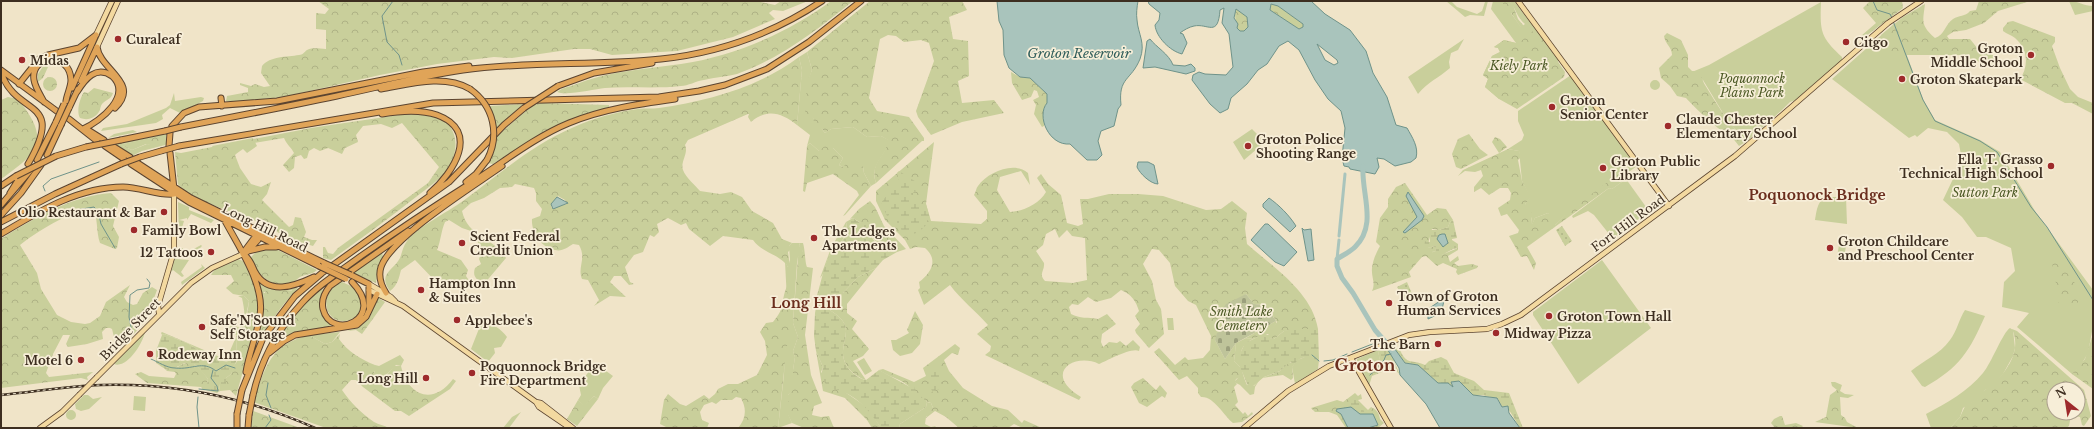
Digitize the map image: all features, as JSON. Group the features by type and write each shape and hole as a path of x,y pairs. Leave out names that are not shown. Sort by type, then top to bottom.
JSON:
{"highway":[{"path":"244,383 263,338 295,296 329,268 449,182 504,125 524,108 558,86 594,73 719,48 756,36 795,17 822,1"},
{"path":"435,205 561,126 605,111 695,95 727,86 754,75 800,49 861,1"},
{"path":"19,84 40,58 79,48 96,35"},
{"path":"37,160 96,35"},
{"path":"47,155 97,47"},
{"path":"83,129 119,104 123,89 118,77 101,60 97,47"},
{"path":"172,126 178,118 188,111 214,106 291,99 438,70 504,63 526,64 642,61 677,57"},
{"path":"44,102 35,83 34,74 39,64 51,59 63,63 69,71 70,83 65,103"},
{"path":"202,123 440,74 526,64"},
{"path":"77,92 92,74 104,72 112,76 118,84 120,93 115,103 105,113"},
{"path":"1,73 58,112"},
{"path":"1,73 12,91 35,109 41,121 43,132 41,141 28,164"},
{"path":"1,222 55,194 121,164 136,161 161,151 179,146 443,102 674,96 710,89 754,75"},
{"path":"1,186 56,156 86,147 167,132 181,127 428,82 451,82 470,89 484,103 492,119 493,142 486,160 471,178 313,292 291,316 267,355 260,370 253,395 248,428"},
{"path":"221,98 222,106"},
{"path":"298,125 408,112 431,114 451,123 458,133 460,141 459,152 452,168 436,188 393,223"},
{"path":"69,119 98,141"},
{"path":"386,293 382,285 380,274 386,258 400,241 431,217 561,126"},
{"path":"83,129 88,130 104,140"},
{"path":"167,132 169,146"},
{"path":"105,146 127,158 111,145"},
{"path":"1,234 57,203 95,190 132,187 165,194 174,191 170,152"},
{"name":"Long Hill Road","path":"136,161 165,182 174,191 369,287"},
{"name":"Long Hill Road","path":"136,161 174,191 224,219 259,234 282,248 322,264"},
{"path":"1,215 21,193 40,165"},
{"path":"1,205 30,171"},
{"path":"165,182 171,178 172,173"},
{"path":"1,205 18,176"},
{"path":"352,282 362,295 364,303 363,312 353,323 344,325 335,323 327,316 323,305 324,297 330,286 385,245 431,217"},
{"path":"224,219 258,288 261,309 237,414 237,428"},
{"name":"Bridge Street","path":"242,254 248,251 259,239 259,234"},
{"name":"Bridge Street","path":"242,254 259,234"},
{"path":"248,251 265,247 282,248"},
{"path":"242,254 248,258 259,277 266,283 277,287 294,285 329,268"},
{"name":"Long Hill Road","path":"348,277 352,282 369,287"},
{"path":"369,287 369,312"},
{"path":"267,355 284,341 295,335 355,326 363,321 377,294"}],"main road":[{"path":"96,35 112,1"},
{"path":"97,47 118,1"},
{"path":"1518,1 1669,206"},
{"name":"Fort Hill Road","path":"1244,428 1279,398 1306,379 1324,369 1392,341 1422,333 1484,329 1512,320 1669,206 1750,144 1892,20 1922,1"},
{"path":"159,313 158,306 174,251 174,191"},
{"name":"Bridge Street","path":"40,428 62,412 159,313 200,276 220,264 242,254"},
{"name":"Long Hill Road","path":"369,287 386,293 536,402 541,403 573,428"},
{"name":"Long Hill Road","path":"369,287 377,294 395,301"},
{"path":"1351,358 1391,428"},
{"name":"Long Hill Road","path":"536,402 538,407 570,428"}],"green space":[{"path":"318,1 756,1 775,5 781,1 808,1 783,11 773,10 769,13 775,19 733,37 677,51 612,55 590,49 574,49 512,58 494,57 437,64 283,97 233,102 226,101 227,96 248,92 248,88 240,85 240,83 251,86 255,84 264,87 270,86 261,73 262,66 269,60 300,55 307,50 316,48 326,49 326,30 316,29 316,13 325,14 329,9"},
{"path":"831,1 853,1 812,33 784,52 737,74 684,86 614,87 574,93 557,92 587,80 627,71 701,60 740,49 779,33 814,13"},
{"path":"870,1 962,1 967,10 949,17 953,39 968,41 969,76 958,81 962,103 994,100 1004,113 962,122 931,135 918,117 916,111 934,61 929,43 921,40 904,42 896,36 888,35 880,39 869,98 877,111 909,117 924,138 924,141 922,141 876,183 874,176 876,164 885,151 888,140 881,136 867,137 853,127 831,129 825,133 822,129 816,128 813,118 805,114 807,82 812,70 807,52"},
{"path":"1446,1 1451,1 1457,7 1477,14 1482,11 1485,2 1483,1 1488,1 1484,16 1470,15 1465,17"},
{"name":"Kiely Park","path":"1493,1 1502,1 1521,27 1525,24 1520,19 1509,1 1514,1 1560,60 1519,93 1514,87 1499,99 1485,87 1488,79 1483,75 1492,56 1500,52 1498,48 1494,47 1504,40 1516,43 1491,9"},
{"name":"Kiely Park","path":"1502,1 1509,1 1513,5 1518,19 1529,32 1537,31 1565,72 1564,77 1517,109 1499,99 1485,87 1488,79 1483,75 1492,56 1500,52 1498,48 1494,47 1504,40 1516,43 1524,39 1524,32 1511,13 1508,14"},
{"path":"1870,1 1902,1 1903,8 1866,36 1861,36 1876,23 1863,8"},
{"path":"1979,1 2027,2 1998,11 1984,23 1966,30 1953,32 1947,36 1949,39 1970,39 1978,49 1987,51 1993,55 1997,60 1995,67 1960,55 1898,55 1884,45 1881,35 1903,17 1925,4 1925,26 1930,34 1935,38 1943,32 1950,21 1970,11 1976,10"},
{"path":"2069,1 2093,6 2093,11 2075,15"},
{"name":"Poquonnock Plains Park","path":"1821,2 1821,27 1823,33 1829,44 1842,57 1842,60 1796,100 1790,102 1747,141 1729,123 1703,80 1687,74 1709,65"},
{"path":"1271,4 1278,6 1303,24 1303,27 1299,29 1270,10"},
{"path":"1236,9 1247,16 1248,27 1244,31 1240,31 1237,28 1235,17"},
{"path":"2013,21 2055,37 2055,42 2052,46 2070,89 2078,97 2093,103 2093,114 2072,103 2065,103 2020,79 2025,69 2025,52 2023,47 2015,38 2003,31 2003,28 2008,22"},
{"name":"Sutton Park","path":"1895,23 1923,99 1935,120 1980,140 2000,152 2035,211 2093,290 2093,326 2088,353 2081,365 2072,374 2017,327 2029,313 2002,307 2004,282 2015,271 2011,248 1986,237 1977,237 1962,217 1943,200 1962,160 1959,144 1947,132 1928,128 1917,137 1915,135 1909,138 1832,79"},
{"path":"1667,33 1681,40 1688,55 1688,67 1692,71 1698,71 1705,85 1724,114 1735,129 1747,141 1739,146 1731,136 1715,125 1686,98 1677,96 1670,86 1661,78 1659,68 1672,55 1664,36"},
{"path":"1464,39 1458,50 1451,53 1449,62 1450,68 1418,94 1408,77"},
{"path":"807,52 812,70 809,79 813,118 825,133 831,129 853,127 867,137 881,136 889,140 888,146 875,171 874,176 876,183 871,186 864,173 863,167 843,167 839,165 843,158 833,148 819,151 810,143 807,146 810,135 797,125 802,70 799,57"},
{"path":"799,57 802,70 797,125 780,115 774,114 763,115 751,122 748,114 688,140 685,145 686,151 682,167 686,176 700,191 720,194 731,192 742,197 752,211 773,223 782,239 792,243 789,246 791,249 788,252 790,266 788,267 780,259 761,248 753,240 723,236 710,246 689,229 686,223 681,225 668,218 657,224 659,232 654,237 650,235 643,252 634,255 625,267 630,282 634,284 629,285 621,276 614,276 610,282 626,297 610,296 594,306 599,300 588,280 582,279 582,255 579,245 573,244 565,249 558,250 550,249 541,243 535,234 532,224 532,219 540,216 542,209 536,201 536,193 534,188 515,184 512,187 500,188 484,198 471,203 462,211 465,220 470,227 501,251 506,258 484,284 477,280 474,274 475,268 481,264 479,259 480,249 474,232 462,228 449,220 445,222 437,250 461,260 468,270 466,276 470,282 462,284 448,280 441,287 415,260 401,270 399,278 393,289 390,291 386,285 386,276 400,258 404,245 418,230 463,201 544,142 574,127 597,118 638,109 677,105 714,97 767,77 784,68","holes":["558,196 565,200 567,204 552,208 551,206"]},
{"path":"44,65 48,67 43,78 38,82 38,74"},
{"path":"1011,72 1020,77 1030,78 1047,94 1048,103 1044,112 1044,126 1042,127 1034,114 1036,105 1033,100 1039,97 1037,91 1034,90 1031,97 1022,100 1012,83"},
{"path":"1571,75 1637,166 1572,213 1565,215 1555,225 1548,213 1535,218 1532,225 1532,219 1525,204 1530,197 1522,181 1519,151 1508,149 1522,140 1524,135 1518,121 1518,111"},
{"path":"47,77 53,77 57,81 57,87 53,91 47,91 43,87 43,81"},
{"path":"1655,80 1660,85 1655,90 1650,85"},
{"path":"94,88 113,93 111,97 102,104 100,110 94,117 86,119 80,118 78,108 84,92 88,93"},
{"path":"174,93 175,101 201,97 204,98 203,101 180,113 170,108 162,115 163,119 156,123 101,131 103,128 127,124 166,108 170,105"},
{"path":"8,97 18,99 35,125 37,135 36,144 32,153 1,179 1,100"},
{"path":"541,103 609,105 609,108 592,112 548,130 493,164 487,163 496,137 533,105"},
{"path":"523,104 496,129 490,106"},
{"path":"405,114 433,116 439,118 450,126 455,137 455,146 454,155 448,169 433,184 331,260 323,258 323,247 325,247 328,253 333,254 338,248 428,183 439,167 402,123 392,128 381,124 363,126 356,135 358,142 345,148 342,154 328,148 320,151 314,148 309,151 307,158 304,159 301,155 295,157 294,168 289,172 283,165 294,153 284,138 243,145 235,155 240,168 251,184 261,187 271,182 267,194 262,200 289,227 293,225 295,217 301,218 306,232 304,237 317,240 313,246 284,236 266,225 219,208 194,196 178,184 175,152 181,153 311,128"},
{"name":"Groton Police Shooting Range","path":"1252,129 1265,142 1244,160 1233,142"},
{"path":"133,130 137,132 108,138 114,134"},
{"path":"166,134 167,143 165,145 142,151 132,156 115,144","holes":["158,137 151,145 147,144 132,150 123,146 123,144"]},
{"path":"1469,134 1480,149 1488,155 1461,169 1456,167 1452,154 1458,139"},
{"path":"164,135 166,141 159,146 146,144 132,150 123,146 123,144"},
{"path":"1495,137 1500,139 1507,147 1499,153 1492,142"},
{"path":"253,138 257,146 247,153 243,149 223,163 212,146"},
{"path":"934,142 926,204 931,221 981,224 987,219 987,211 974,195 977,188 988,176 1009,168 1016,168 1028,173 1030,185 1021,171 1000,177 997,190 1010,212 1031,206 1043,196 1046,192 1037,178 1041,174 1048,184 1061,195 1067,223 1078,226 1083,224 1080,199 1088,199 1109,194 1163,196 1206,210 1221,209 1232,201 1247,213 1245,228 1247,244 1279,271 1300,292 1308,303 1318,329 1284,331 1274,339 1258,337 1244,339 1263,328 1263,333 1268,335 1277,322 1265,305 1254,304 1246,294 1221,316 1221,328 1215,340 1225,359 1236,343 1234,361 1240,367 1243,376 1236,379 1235,382 1237,384 1234,387 1238,402 1235,405 1243,414 1245,412 1248,416 1252,412 1253,414 1242,422 1233,423 1214,403 1201,397 1198,393 1198,388 1187,376 1179,380 1154,352 1159,348 1175,365 1185,357 1188,360 1203,358 1210,350 1211,336 1196,305 1188,301 1175,286 1170,263 1159,250 1152,249 1143,264 1152,281 1156,300 1161,309 1164,334 1149,348 1136,333 1135,330 1140,324 1135,316 1139,311 1133,298 1125,292 1121,290 1111,298 1096,302 1088,297 1078,305 1072,304 1069,307 1071,314 1074,316 1098,319 1107,314 1116,324 1102,334 1101,342 1103,347 1109,342 1117,343 1120,341 1126,346 1133,340 1140,347 1139,351 1130,351 1099,364 1089,361 1080,361 1072,363 1066,367 1063,373 1064,380 1070,388 1081,397 1079,400 985,355 990,351 991,346 977,334 988,325 950,285 924,305 918,290 920,288 919,282 930,270 932,266 932,257 925,248 916,247 910,249 905,240 885,220 876,201 876,191","holes":["1055,229 1059,238 1067,230 1072,236 1085,238 1087,280 1073,283 1045,281 1043,279 1042,274 1044,263 1036,251 1043,245 1046,234"]},
{"path":"810,143 819,151 826,145 833,148 843,158 839,165 843,167 848,162 855,161 863,167 864,173 871,186 843,216 859,195 857,191 833,174 807,183 805,192 803,191 807,146"},
{"path":"1508,149 1519,151 1521,157 1518,160 1522,181 1531,197 1525,204 1531,209 1532,224 1535,218 1548,213 1555,220 1555,225 1569,210 1567,207 1570,207 1580,196 1589,196 1625,169 1628,171 1624,176 1626,179 1612,189 1609,188 1527,247 1536,263 1534,270 1527,256 1521,257 1509,236 1518,233 1519,230 1507,214 1501,216 1498,208 1510,200 1511,193 1508,188 1500,188 1489,195 1481,188 1474,192 1474,187 1483,176 1481,170 1475,172 1465,171 1458,176 1463,170"},
{"path":"899,171 921,185 908,198 920,207 926,204 930,219 925,222 926,225 919,232 912,234 905,232 897,226 897,217 894,213 887,216 881,203 890,191 901,188 897,173"},
{"path":"1626,179 1649,211 1613,239 1594,215 1588,211 1573,218 1572,216 1609,188 1612,189"},
{"path":"1405,183 1427,215 1437,208 1446,209 1453,220 1450,222 1448,227 1439,230 1432,229 1427,248 1435,246 1436,251 1432,252 1441,255 1458,248 1458,250 1448,256 1450,262 1458,256 1459,260 1454,263 1458,266 1472,264 1478,266 1477,268 1458,275 1456,272 1457,269 1443,263 1437,266 1426,256 1422,257 1409,272 1411,277 1372,291 1374,285 1372,265 1380,246 1376,242 1380,218 1388,207 1388,199 1396,187"},
{"path":"111,193 119,201 113,226 119,237 117,248 115,249 100,243 96,216 93,209 76,212 55,222 34,234 20,245 37,273 41,289 57,315 71,322 85,324 90,323 100,316 106,302 130,285 124,297 127,302 133,305 137,304 143,293 152,287 157,290 147,315 136,331 123,341 115,341 112,329 110,328 106,328 102,332 103,339 87,344 68,347 66,344 70,335 63,335 53,354 46,373 49,377 93,372 87,377 88,380 81,378 1,388 1,239 26,223 67,203 82,198"},
{"path":"1846,197 1847,224 1815,220 1820,203 1825,198"},
{"path":"870,201 875,207 884,226 906,249 897,252 877,243 872,236 871,229 853,218 850,219 859,209"},
{"path":"178,202 189,207 189,210 214,220 211,223 191,214 187,220 187,218 179,220 184,221 181,231 182,233 179,233"},
{"path":"853,218 859,222 866,223 872,229 870,230 872,238 878,245 889,241 891,244 890,247 897,252 883,260 876,268 858,277 839,297 827,301 817,295 825,267 828,258 844,238 847,228 846,222"},
{"path":"1453,220 1457,238 1452,240 1458,244 1458,248 1438,257 1432,252 1436,251 1435,246 1424,249 1425,241 1430,242 1430,230 1439,230 1448,227 1450,222"},
{"path":"846,222 847,227 845,236 830,255 820,278 831,248"},
{"path":"1562,226 1572,241 1565,246 1556,230"},
{"path":"792,243 800,243 799,246 803,251 798,257 797,263 793,323 798,337 793,351 795,357 793,370 793,391 788,395 788,414 792,423 778,428 784,374 787,300 785,262 788,267 790,260 789,246"},
{"path":"800,243 803,243 807,267 813,268 805,335 811,375 822,403 814,406 812,415 821,417 829,416 834,428 804,428 792,423 788,415 788,395 793,390 793,370 795,357 793,351 798,337 793,323 798,257 799,253 803,251 799,246"},
{"path":"201,245 202,246 193,255 178,253 176,259 189,260 181,272 184,276 182,277 173,270 171,272 177,249 183,248 183,250 188,252"},
{"path":"1839,245 1846,246 1844,258 1837,257"},
{"path":"264,248 274,248 317,270 313,273 300,277 294,282 279,285 272,283 261,275 251,257 256,252"},
{"path":"382,251 383,258 376,283 351,272"},
{"path":"2057,251 2082,296 2077,304 2068,306 2058,304 2059,299 2051,258 2053,253"},
{"path":"238,259 243,261 255,284 255,290 259,297 258,318 236,396 230,390 220,391 219,384 224,384 226,378 231,374 233,367 238,360 235,358 231,361 229,360 234,354 237,355 236,335 233,330 236,329 242,332 245,330 249,301 244,296 233,294 226,288 234,281 231,275 211,275 215,269"},
{"path":"1602,260 1651,328 1578,384 1533,315 1533,312"},
{"path":"201,264 205,268 182,285 181,282 202,267"},
{"path":"876,268 847,304 847,313 857,321 852,329 869,349 863,356 853,361 866,380 853,373 844,361 843,347 846,330 844,323 836,314 817,302 817,295 827,301 839,297 858,277"},
{"path":"256,279 286,289 298,288 282,306 257,341","holes":["269,289 280,292 292,290 263,330 259,331 264,306 263,293"]},
{"path":"340,281 353,287 362,299 360,313 351,319 342,321 335,319 329,314 327,307 327,298 331,289"},
{"path":"1407,282 1412,294 1404,299 1397,287"},
{"path":"787,286 790,341 785,349 786,353 778,428 738,428 743,421 745,410 741,398 736,397 732,400 721,400 716,404 712,402 704,405 700,412 702,420 709,423 707,428 668,428 660,424 664,400 668,394 680,404 686,406 704,395 709,399 718,389 728,384 738,384 757,375 767,355 765,341 760,332 766,323 773,322 780,312"},
{"path":"323,288 321,301 331,327 293,333 275,342 300,308"},
{"path":"266,289 294,291 261,333 259,331 264,306 263,293 265,293"},
{"name":"Smith Lake Cemetery","path":"1246,294 1254,304 1265,305 1276,321 1236,343 1225,359 1215,340 1217,333 1221,331 1223,322 1221,311 1226,304"},
{"path":"238,296 244,296 249,301 246,316 247,325 244,331 233,330 233,332 223,325 228,323 240,328 242,325 244,321 244,306 242,298"},
{"path":"377,297 385,302 362,334 356,330 347,331 358,328 369,319"},
{"path":"817,302 836,314 844,323 846,334 843,347 843,356 844,361 853,373 866,380 879,370 910,387 914,386 915,391 927,402 926,407 900,424 899,428 881,428 871,414 859,402 845,393 828,388 821,376 823,367 816,351 814,336"},
{"path":"1965,310 1985,316 1974,339 1962,358 1947,373 1925,387 1922,386 1911,371 1936,354 1946,345 1954,333"},
{"path":"915,311 923,325 920,344 912,353 900,356 893,350 891,340 896,340 909,333 907,330"},
{"path":"1167,318 1173,318 1174,330 1168,330"},
{"path":"482,321 482,323 490,324 496,327 507,337 501,347 494,348 495,353 488,362 471,349"},
{"path":"1276,321 1276,324 1270,334 1264,334 1263,328"},
{"path":"2010,328 2013,330 2015,348 2013,356 2003,374 1992,387 1985,390 1978,399 1963,408 1960,417 1950,428 1931,428 1926,414 1957,396 1983,373 2004,335"},
{"path":"1292,329 1318,329 1319,360 1304,358 1294,364 1291,369 1292,363 1290,362 1280,371 1264,377 1252,387 1248,386 1240,367 1239,356 1245,343 1260,336 1274,339 1284,331"},
{"path":"2012,329 2017,331 2074,381 2046,381 2046,421 2070,421 2069,426 2066,428 1950,428 1960,417 1966,404 1975,400 2005,371 2010,363 2015,346 2015,338"},
{"path":"145,332 144,337 134,354 124,363 119,365 114,364"},
{"path":"162,332 211,353 212,362 207,363 207,356 189,344 164,334 162,335"},
{"path":"340,332 332,342 325,344 309,335"},
{"path":"164,334 189,344 207,356 209,358 207,363 214,359 226,362 238,357 231,374 226,378 226,384 219,384 220,391 217,393 202,389 201,386 207,384 208,379 196,365 185,363 172,370 169,370 156,363 156,351 162,335"},
{"path":"340,334 339,339 350,351 365,361 375,365 374,372 379,378 386,376 394,366 401,366 404,376 415,390 422,394 430,395 437,393 453,379 456,381 450,389 409,416 401,411 395,411 356,380 351,380 342,390 349,399 374,422 389,428 326,428 253,402 266,368 277,351 296,339 309,335 325,344 332,342"},
{"path":"2093,334 2093,389 2086,384 2086,381 2082,381 2072,374 2085,359"},
{"path":"236,337 237,355 235,354 230,361 222,362 213,359 211,353 226,360"},
{"path":"1256,338 1249,341 1244,346 1241,351 1240,358 1242,371 1247,385 1254,386 1260,379 1255,387 1254,394 1250,395 1240,385 1234,382 1239,377 1240,367 1234,361 1236,343 1244,339"},
{"path":"955,344 960,348 958,355 952,353 944,360 949,371 963,388 992,406 1008,410 1022,423 1024,420 1042,428 1023,428 1014,424 1008,428 959,428 946,417 935,411 926,418 929,409 933,408 931,403 923,399 901,381 879,370 883,369 914,382 926,376 923,368"},
{"path":"1395,344 1397,350 1400,350 1405,358 1410,361 1425,365 1429,361 1441,357 1447,360 1454,373 1474,381 1484,390 1509,393 1523,428 1520,428 1506,406 1502,407 1498,399 1483,395 1473,395 1459,381 1451,382 1453,388 1447,383 1438,383 1418,365 1405,363 1393,347 1392,345"},
{"path":"1386,347 1391,353 1402,377 1386,360 1382,360 1371,373 1366,370 1373,367 1375,362 1380,361 1378,351"},
{"path":"1382,348 1378,351 1380,360 1371,369 1363,370 1369,386 1357,363 1357,359"},
{"path":"816,351 823,367 821,372 836,389 842,390 868,408 881,428 872,428 867,420 845,398 823,391"},
{"path":"400,355 404,360 401,366 396,365 383,378 376,376 373,368 375,365 379,366"},
{"path":"1308,356 1319,360 1318,369 1295,384 1292,367 1297,360"},
{"path":"864,358 872,371 865,375 857,362"},
{"path":"1382,360 1389,362 1395,368 1390,372 1387,370 1372,376 1369,386 1363,370 1369,373"},
{"path":"190,362 193,363 206,376 208,379 207,385 201,387 147,383 135,374 141,372 149,376 174,378 176,374 175,372 167,371 164,368 167,370"},
{"path":"1289,362 1292,363 1293,378 1291,380 1283,375 1262,378 1280,371"},
{"path":"595,363 613,376 603,388 598,399 594,396 584,407 578,400 581,395 579,385"},
{"path":"933,369 942,372 942,390 936,389 933,393 927,380"},
{"path":"1143,378 1156,390 1160,385 1167,393 1165,398 1162,396 1147,407 1139,403 1131,387 1134,383"},
{"path":"1831,382 1842,385 1840,391 1845,394 1854,395 1848,398 1840,397 1841,415 1847,422 1858,428 1815,422 1826,417 1830,395 1837,390 1832,386"},
{"path":"1355,393 1358,396 1361,394 1362,399 1358,400 1368,410 1371,407 1375,409 1379,415 1380,419 1384,423 1378,428 1368,428 1377,426 1373,414 1341,414 1348,428 1346,428 1337,415 1329,412 1315,412 1311,408 1337,400 1343,402"},
{"path":"84,395 88,395 93,399 102,397 89,409 81,411 76,409 75,404"},
{"path":"134,396 146,397 145,411 133,410"},
{"path":"594,396 598,399 577,426 567,419 578,400 584,406"},
{"path":"2086,397 2091,416 2084,426 2082,425 2081,421 2086,421"},
{"path":"1353,399 1360,403 1365,414 1337,409 1342,406 1346,408 1348,402"},
{"path":"927,402 931,403 933,408 926,417 925,424 931,427 936,426 934,428 899,428 900,424 926,407"},
{"path":"69,410 73,410 75,411 75,419 69,420 66,417 66,413"},
{"path":"253,411 300,428 251,428"},
{"path":"521,412 509,428 503,428 512,417"},
{"path":"1782,416 1785,425 1796,423 1803,426 1801,428 1775,428 1771,423 1774,419"}],"water":[{"name":"Groton Reservoir","path":"997,1 1138,1 1137,18 1142,43 1142,53 1133,72 1123,84 1121,89 1121,105 1118,109 1114,126 1101,131 1098,141 1102,155 1097,160 1087,160 1070,144 1056,140 1046,129 1043,115 1047,103 1047,94 1030,78 1020,77 1009,68 1004,55 1003,30 999,21"},
{"name":"Groton Reservoir","path":"1148,1 1311,1 1325,14 1350,30 1366,51 1373,73 1387,97 1396,125 1407,128 1413,139 1417,150 1416,158 1411,162 1395,166 1384,159 1377,158 1379,167 1375,174 1350,169 1349,167 1344,166 1342,158 1345,128 1341,111 1328,99 1315,80 1299,50 1288,41 1279,46 1267,64 1258,70 1247,84 1231,98 1228,109 1220,113 1210,104 1192,80 1193,75 1199,72 1205,74 1226,75 1233,67 1229,34 1222,23 1224,8 1220,10 1219,19 1215,27 1194,26 1180,33 1183,34 1187,43 1182,54 1168,47 1161,39 1155,25 1159,20 1160,13 1149,4","holes":["1271,4 1278,6 1303,24 1303,27 1299,29 1270,10","1236,9 1247,17 1248,27 1244,31 1240,31 1237,28 1238,24 1234,18","1317,44 1337,60 1338,63 1334,65 1325,60"]},
{"path":"1150,39 1169,57 1173,65 1185,66 1191,64 1195,68 1195,71 1186,74 1155,67 1143,68 1147,41"},
{"path":"1138,162 1148,162 1154,165 1158,184 1155,184 1149,180 1138,170"},
{"path":"1408,192 1424,216 1422,220 1405,233 1403,232 1417,217 1406,196"},
{"path":"557,197 568,203 553,209 551,204"},
{"path":"1269,198 1284,210 1296,226 1290,232 1263,207 1263,204"},
{"path":"1265,224 1268,224 1297,252 1284,266 1275,262 1251,240"},
{"path":"1302,228 1304,230 1311,229 1314,260 1308,261"},
{"path":"1445,234 1448,243 1443,247 1437,239 1439,235"},
{"path":"1442,295 1445,297 1441,313 1428,319 1428,309 1440,301"},
{"path":"1392,345 1405,363 1418,365 1438,383 1448,383 1453,387 1451,382 1459,381 1473,395 1497,398 1502,407 1508,406 1509,413 1520,428 1440,428 1426,404 1400,375 1399,368 1386,347"},
{"path":"1351,407 1360,414 1373,414 1378,425 1368,428 1348,428 1341,414 1336,411 1337,409"}],"waterway":[{"path":"393,1 382,16 387,42 399,55 402,65"},
{"path":"1873,1 1877,10 1890,14 1892,18"},
{"path":"1893,21 1923,100 1935,121 1980,141 1997,152 2031,207 2047,227 2093,300"},
{"path":"45,191 43,186 51,179 99,162"},
{"path":"1363,166 1367,208 1366,229 1362,238 1355,247 1337,259 1337,266 1342,278 1353,293 1375,330 1389,346"},
{"path":"1339,236 1345,174"},
{"path":"58,213 94,207 98,211 101,224 115,248"},
{"path":"1337,259 1339,240"},
{"path":"132,332 129,317 130,295 137,290 149,288 150,283 147,279"},
{"path":"1352,352 1375,343 1382,337"},
{"path":"1324,361 1333,360 1347,354"},
{"path":"1370,375 1384,360 1386,355 1391,354"},
{"path":"1312,355 1319,361"},
{"path":"151,359 172,368 206,366 216,371 226,365 235,368"},
{"path":"199,389 218,391 217,386 211,378 213,370"},
{"path":"268,383 266,395 271,408"},
{"path":"198,397 197,407 199,428"},
{"path":"265,428 271,420 269,415"}],"railway":[{"path":"1,395 101,385 156,387 211,394 264,408 315,428"}],"place":[{"name":"Curaleaf","path":"118,39"},
{"name":"Citgo","path":"1846,42"},
{"name":"Groton Middle School","path":"2031,55"},
{"name":"Midas","path":"22,60"},
{"name":"Groton Skatepark","path":"1902,79"},
{"name":"Groton Senior Center","path":"1552,107"},
{"name":"Claude Chester Elementary School","path":"1668,126"},
{"name":"Groton Police Shooting Range","path":"1248,146"},
{"name":"Ella T. Grasso Technical High School","path":"2051,166"},
{"name":"Groton Public Library","path":"1603,168"},
{"name":"Olio Restaurant & Bar","path":"164,212"},
{"name":"Family Bowl","path":"134,230"},
{"name":"The Ledges Apartments","path":"814,238"},
{"name":"Scient Federal Credit Union","path":"462,243"},
{"name":"Groton Childcare and Preschool Center","path":"1830,248"},
{"name":"12 Tattoos","path":"211,252"},
{"name":"Hampton Inn & Suites","path":"421,290"},
{"name":"Town of Groton Human Services","path":"1389,303"},
{"name":"Groton Town Hall","path":"1549,316"},
{"name":"Applebee's","path":"457,320"},
{"name":"Safe'N'Sound Self Storage","path":"202,327"},
{"name":"Midway Pizza","path":"1496,333"},
{"name":"The Barn","path":"1438,344"},
{"name":"Rodeway Inn","path":"150,354"},
{"name":"Motel 6","path":"81,360"},
{"name":"Poquonnock Bridge Fire Department","path":"472,373"},
{"name":"Long Hill","path":"426,378"}],"district":[{"name":"Poquonock Bridge","path":"1817,195"},
{"name":"Long Hill","path":"806,303"},
{"name":"Groton","path":"1365,365"}]}
